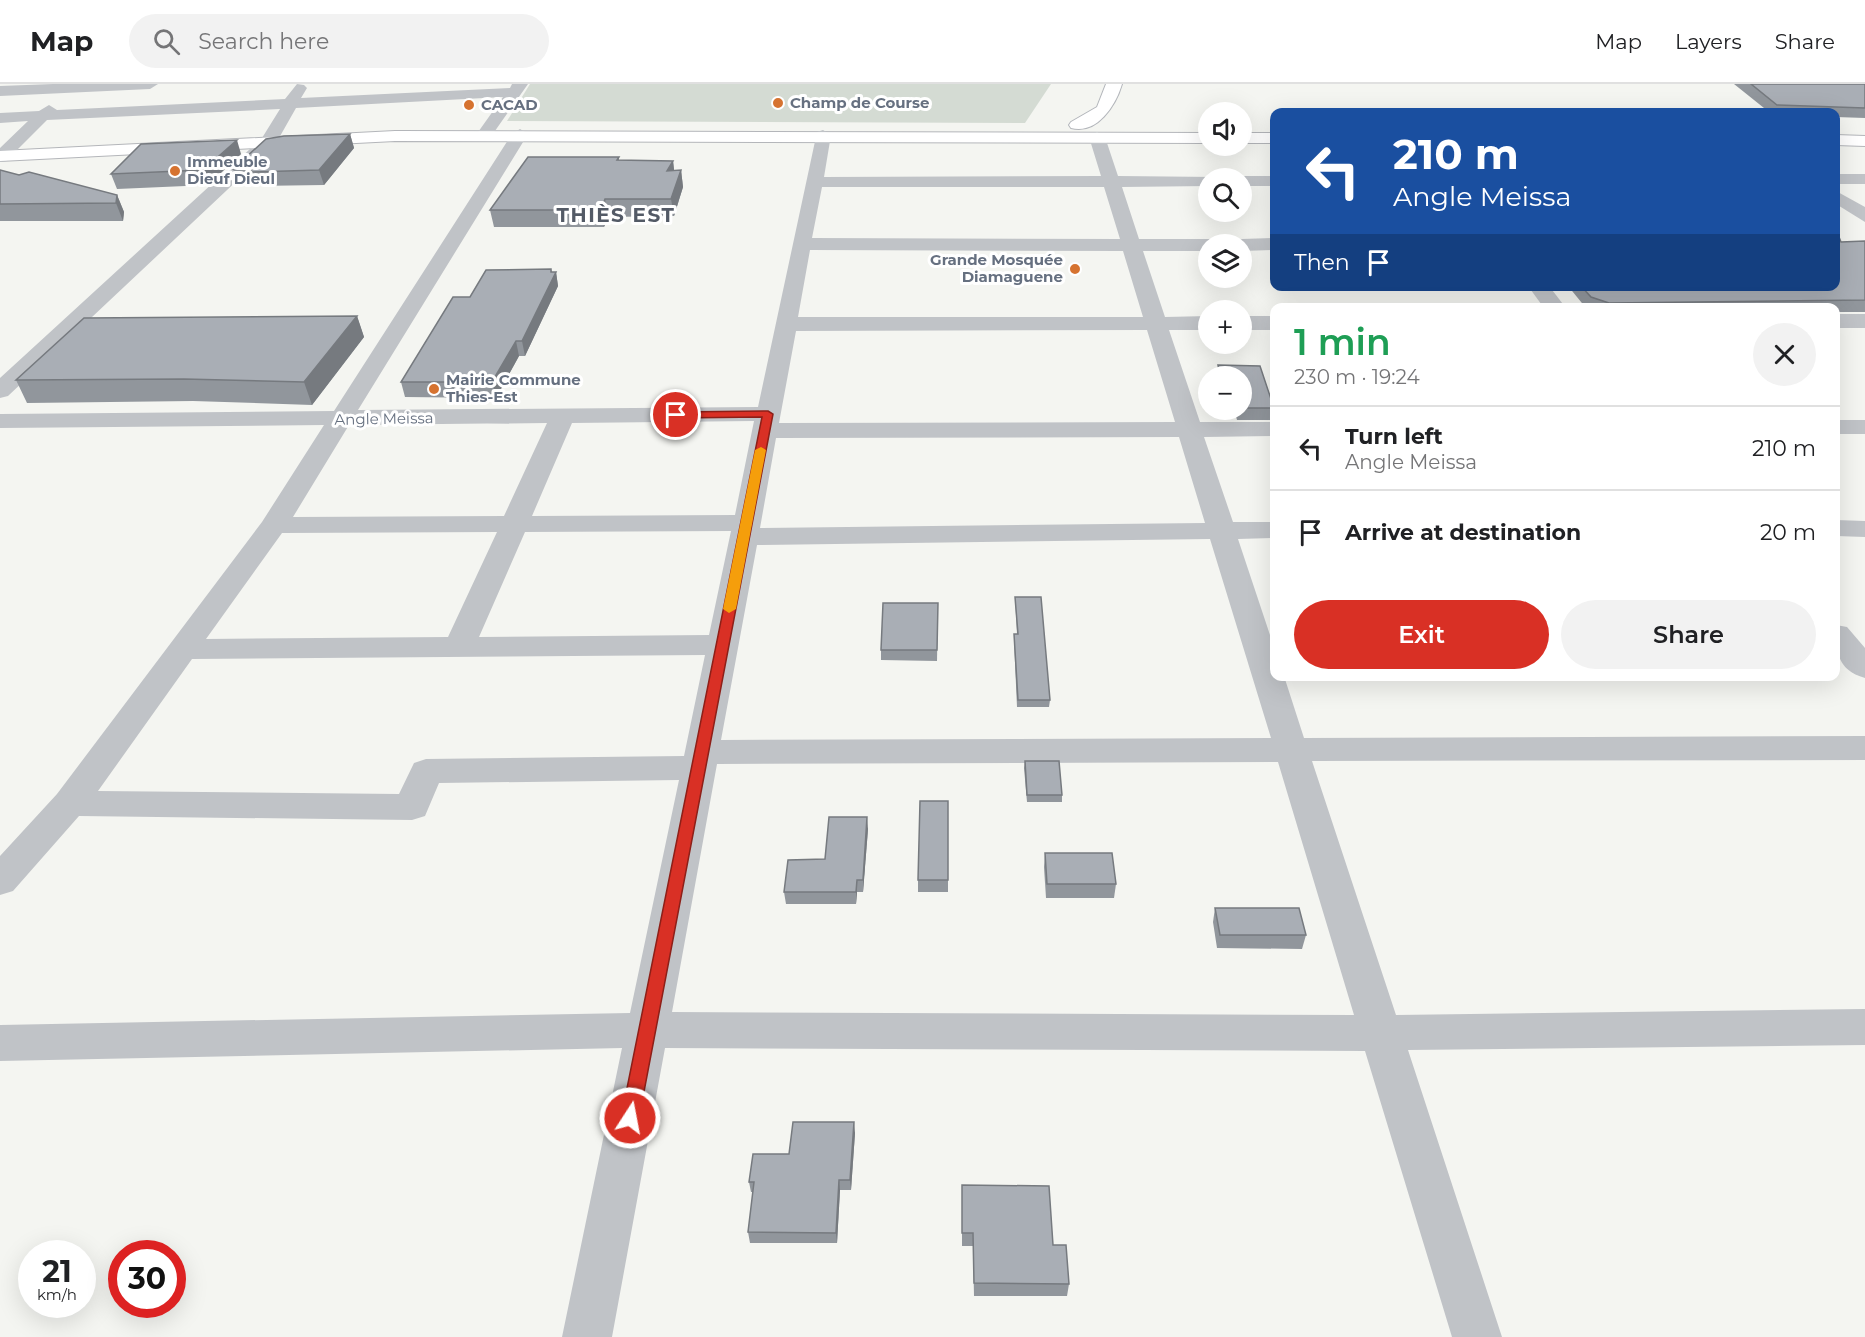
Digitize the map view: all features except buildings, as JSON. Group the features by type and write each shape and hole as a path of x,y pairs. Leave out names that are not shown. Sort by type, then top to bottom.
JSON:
{"main road":[{"path":"1095,131 1100,113 1110,102 1114,84"},
{"path":"1095,131 1114,112 1110,102"},
{"path":"0,157 269,141 520,134 1013,135 1095,131 1198,138"},
{"path":"1252,138 1270,138"},
{"path":"1840,140 1865,141"}],"street":[{"path":"0,91 150,84"},
{"path":"0,391 269,141 302,84"},
{"path":"0,157 75,86"},
{"path":"0,118 289,104 517,88"},
{"path":"484,135 517,88"},
{"path":"1095,131 1478,1337"},
{"path":"0,881 70,803 274,525 520,134"},
{"path":"587,1337 823,135"},
{"path":"1840,179 1865,179"},
{"path":"813,182 1198,181"},
{"path":"1252,181 1270,181"},
{"path":"1840,199 1865,216"},
{"path":"801,244 1198,245"},
{"path":"1252,244 1270,244"},
{"path":"1542,291 1552,303"},
{"path":"1840,321 1865,321"},
{"path":"786,324 1198,323"},
{"path":"1252,323 1270,323"},
{"path":"459,648 517,524 562,417"},
{"name":"Angle Meissa","path":"0,421 562,417 1270,429"},
{"path":"1840,427 1865,427"},
{"path":"274,525 517,524 745,530 1270,530"},
{"path":"1840,528 1865,529"},
{"path":"1840,639 1865,668"},
{"path":"183,649 722,645"},
{"path":"70,803 412,807 426,771 700,760 1292,751 1865,748"},
{"path":"0,1043 647,1030 1381,1033 1865,1027"}],"shaded area":[{"name":"Champ de Course","path":"530,84 1051,84 1025,123 507,121"}],"slow traffic":[{"path":"729,609 761,450"}],"place":[{"name":"Champ de Course","path":"778,103"},
{"name":"CACAD","path":"469,105"},
{"name":"Immeuble Dieuf Dieul","path":"175,171"},
{"name":"Grande Mosquée Diamaguene","path":"1075,269"},
{"name":"Mairie Commune Thies-Est","path":"434,389"}],"district":[{"name":"THIÈS EST","path":"616,215"}],"route":[{"path":"630,1118 768,414 676,415"}]}
